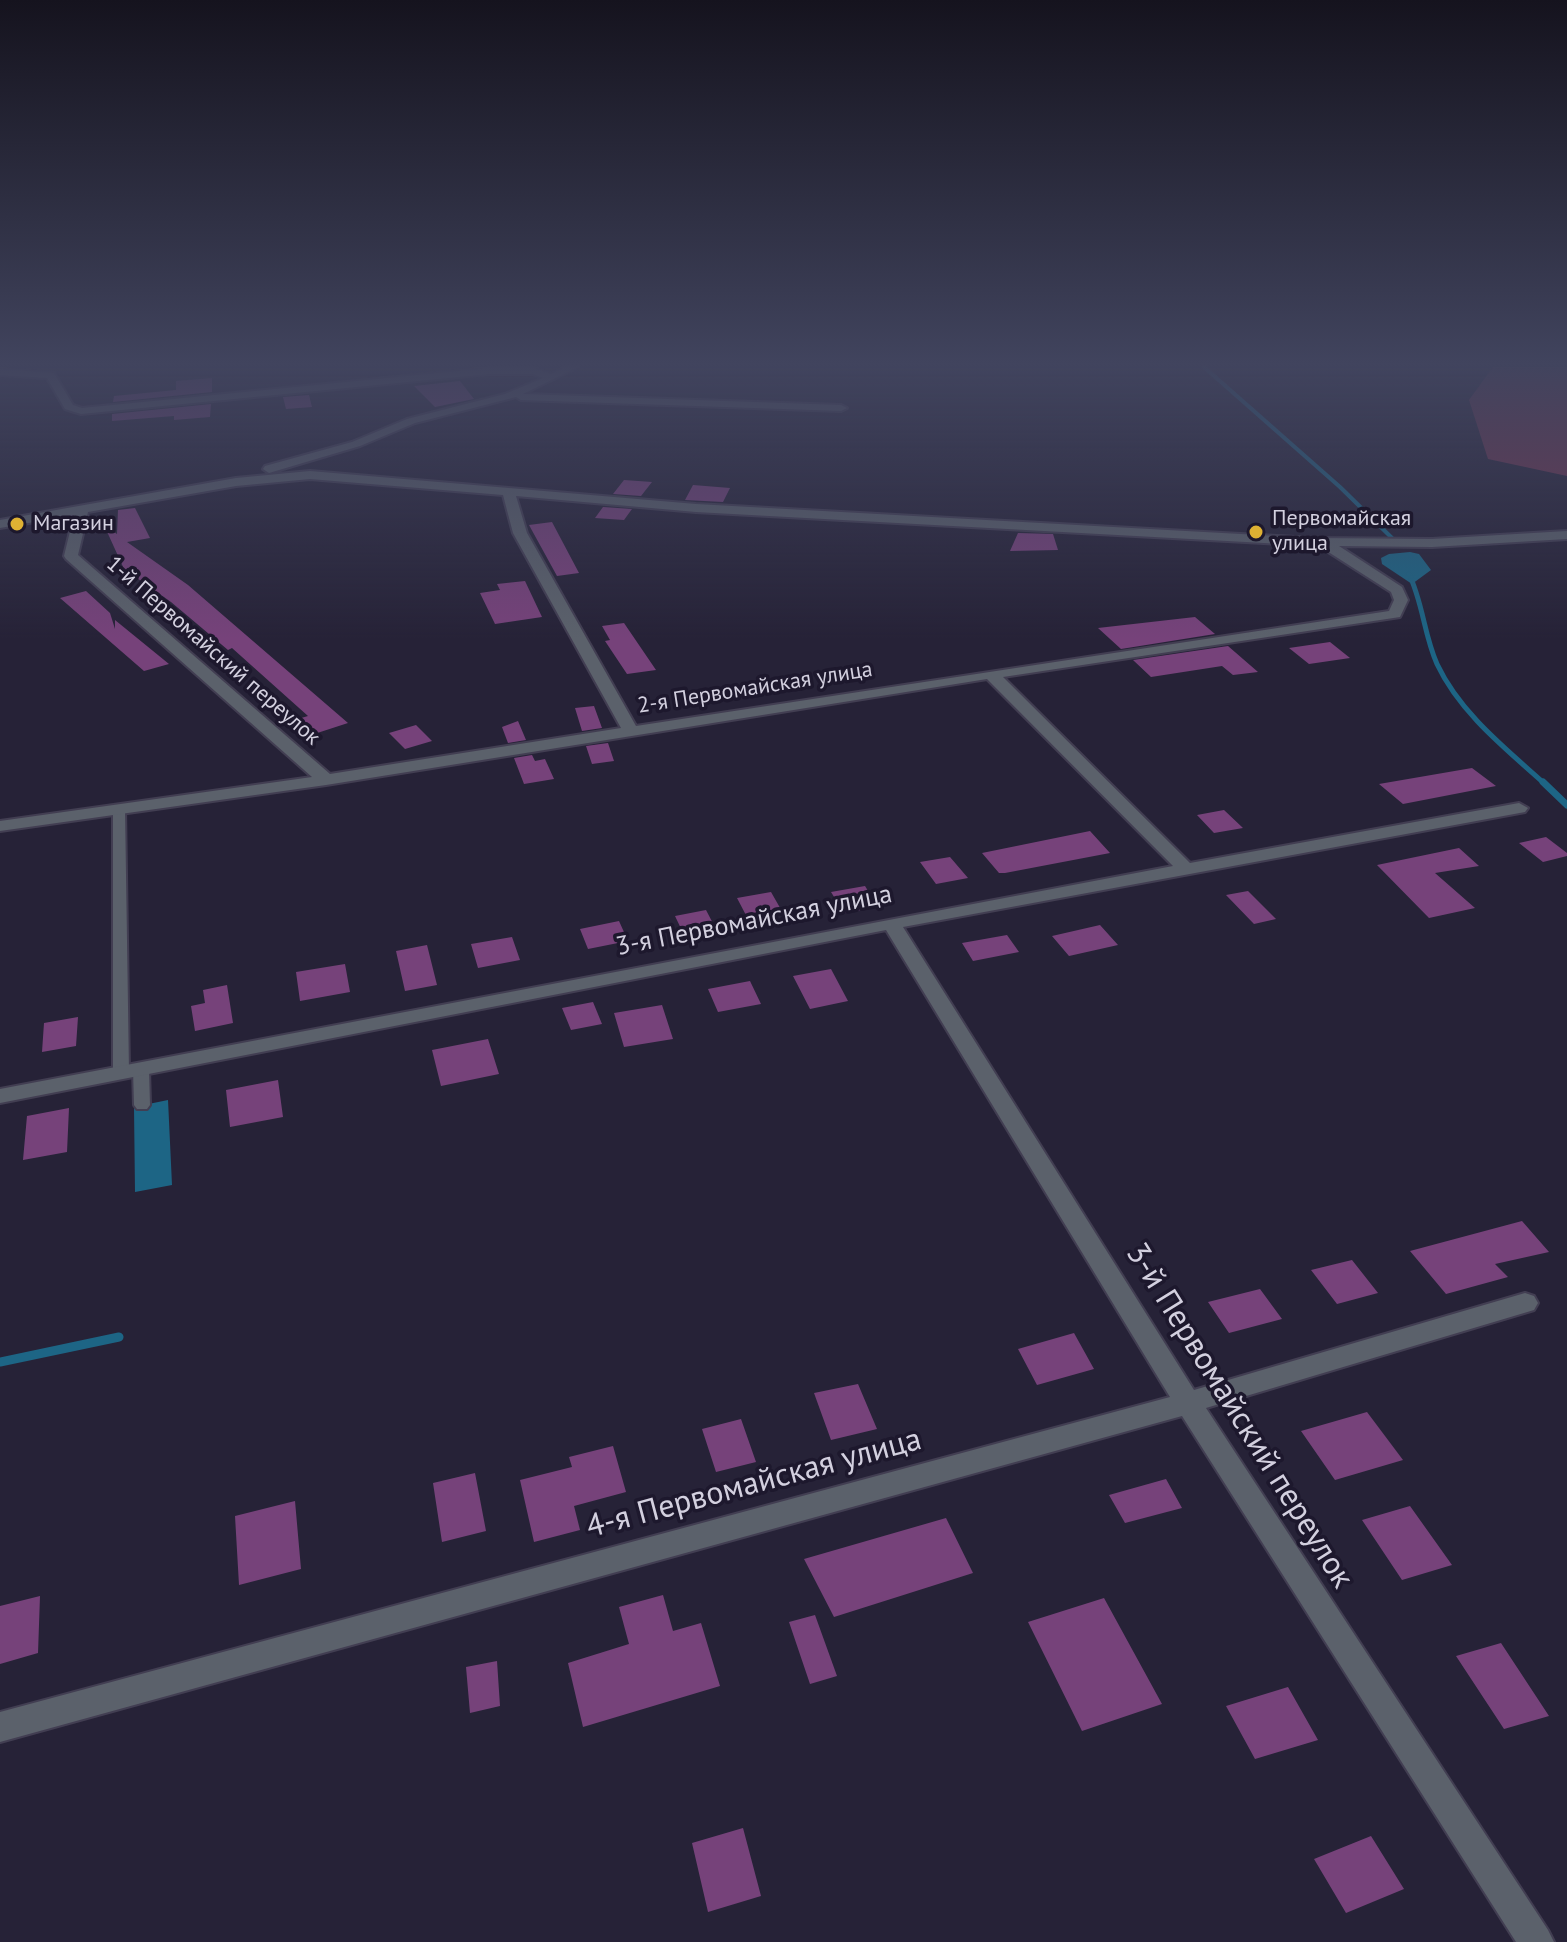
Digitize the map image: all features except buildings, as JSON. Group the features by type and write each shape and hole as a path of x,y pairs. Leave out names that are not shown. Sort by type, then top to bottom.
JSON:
{"street":[{"path":"236,482 309,458"},
{"path":"0,524 236,482 310,475 696,508 1313,542 1567,535"},
{"path":"509,493 520,533 631,732"},
{"name":"1-й Первомайский переулок","path":"82,509 71,556 326,780"},
{"path":"1551,537 1567,542"},
{"name":"2-я Первомайская улица","path":"0,826 326,780 991,674 1395,614 1401,600 1397,590 1337,550 1313,542"},
{"path":"991,674 1185,868"},
{"name":"3-я Первомайская улица","path":"0,1096 891,923 1519,808"},
{"name":"3-й Первомайский переулок","path":"891,923 1188,1403 1536,1942"},
{"name":"4-я Первомайская улица","path":"0,1727 1188,1403 1525,1303"}],"lane":[{"path":"119,809 131,1071 142,1105"}],"shaded area":[{"path":"1567,458 1567,476 1488,459"}],"water":[{"path":"1410,552 1419,554 1431,570 1412,584 1382,564 1381,558"},
{"path":"168,1100 172,1185 135,1192 134,1107"}],"waterway":[{"path":"1307,458 1392,538"},
{"path":"1409,574 1433,653 1447,682 1485,729 1545,784"},
{"path":"1543,782 1567,805"},
{"path":"0,1362 119,1337"}],"place":[{"name":"Магазин","path":"17,524"},
{"name":"Первомайская улица","path":"1256,532"}]}
